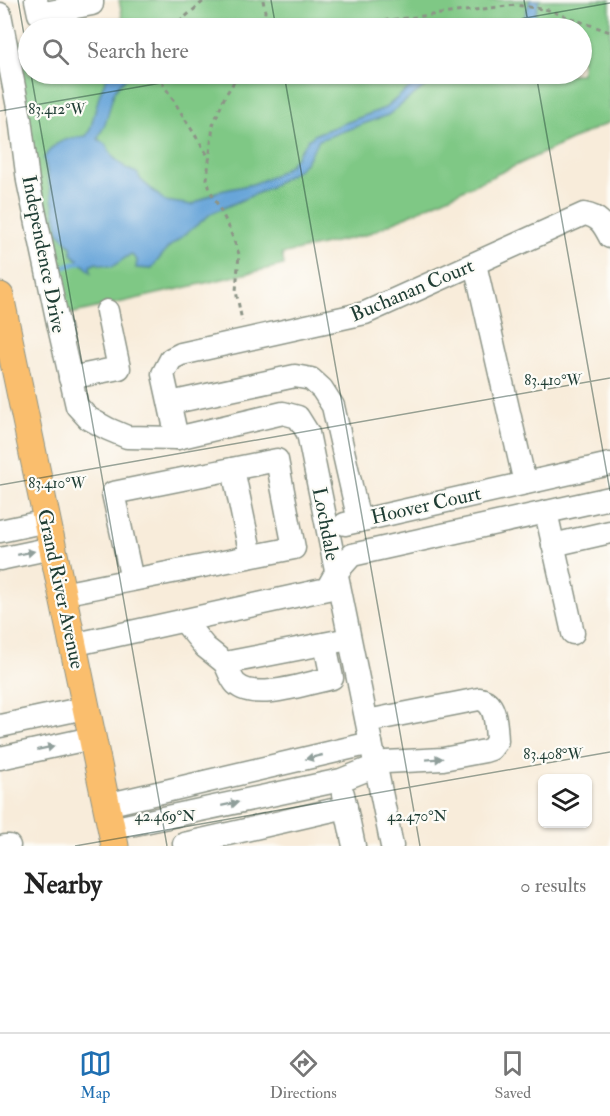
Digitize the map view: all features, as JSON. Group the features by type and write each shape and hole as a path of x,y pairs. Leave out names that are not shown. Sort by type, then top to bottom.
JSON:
{"main road":[{"name":"Grand River Avenue","path":"0,296 111,826"}],"street":[{"path":"1,18 37,7 92,4 92,0"},
{"name":"Independence Drive","path":"1,18 10,120 28,181 77,406 88,418"},
{"name":"Buchanan Court","path":"177,438 163,374 171,359 181,354 365,313 584,214 595,216 610,237"},
{"path":"475,264 525,483 610,464"},
{"path":"70,378 119,368 107,311"},
{"path":"170,404 295,376 311,379 322,389 333,406 359,521"},
{"name":"Lochdale","path":"88,418 127,437 177,438 283,413 298,417 308,434 392,846"},
{"path":"62,594 294,548 277,460 113,493 132,580"},
{"path":"233,469 251,556"},
{"name":"Hoover Court","path":"326,528 525,483"},
{"path":"72,645 321,591 327,589 336,573 352,555 610,498"},
{"path":"546,512 573,633"},
{"path":"0,531 47,521"},
{"path":"554,545 610,532"},
{"path":"0,559 52,548"},
{"path":"184,621 205,647 225,663 235,683 249,692 264,692 332,678 325,644"},
{"path":"225,663 350,639"},
{"path":"111,826 372,743 479,699 485,699 491,705 496,727 497,741 491,749 443,759 398,760 372,743"},
{"path":"0,726 85,708"},
{"path":"0,758 92,738"},
{"path":"111,826 341,780 372,743"},
{"path":"341,780 354,846"},
{"path":"185,846 184,844 346,807"}],"path":[{"path":"184,18 205,0"},
{"path":"263,0 265,18"},
{"path":"403,18 516,4 538,8 568,18"},
{"path":"592,26 610,32"},
{"path":"163,84 210,159"},
{"path":"233,84 213,125 207,179 239,254 236,291 245,340"}],"green space":[{"path":"119,0 610,0 610,122 366,235 282,254 284,265 61,316 18,84 592,84 592,18 123,18"},
{"path":"18,42 18,82 11,44"}],"water":[{"path":"530,0 539,0 534,18 524,18"},
{"path":"104,84 119,84 98,139 106,145 113,157 127,169 137,173 141,180 165,201 192,205 216,192 253,184 273,176 290,165 308,140 316,134 385,108 414,84 430,84 388,115 319,140 299,169 267,189 212,213 168,248 151,269 136,268 137,260 131,254 112,267 96,263 90,266 91,272 72,254 71,246 59,233 44,158 62,141 86,136 90,130"}],"waterway":[{"path":"60,268 84,259"}]}
